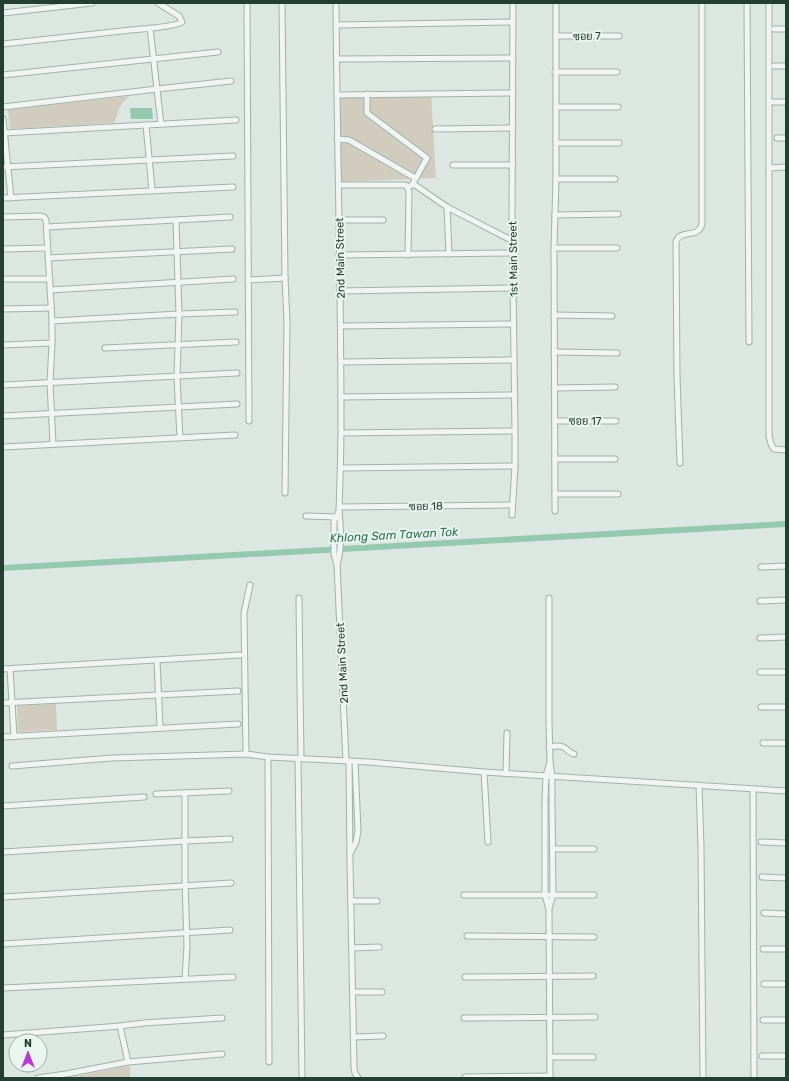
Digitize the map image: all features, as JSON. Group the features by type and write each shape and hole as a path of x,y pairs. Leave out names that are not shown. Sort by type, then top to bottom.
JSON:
{"street":[{"path":"3,13 92,3"},
{"path":"3,44 150,28 182,22 180,16 158,3"},
{"path":"247,3 247,264 249,421"},
{"path":"282,3 285,278 287,322 285,494"},
{"name":"2nd Main Street","path":"336,3 341,326 340,552 337,565 348,761 354,992 354,1068 358,1078"},
{"name":"1st Main Street","path":"512,515 515,431 512,93 513,3"},
{"path":"555,511 554,248 556,215 556,3"},
{"path":"680,463 677,376 676,242 677,238 680,236 696,232 701,228 702,224 702,3"},
{"path":"747,3 749,342"},
{"path":"768,3 769,435 771,446 774,449 786,450"},
{"path":"336,25 513,22"},
{"path":"150,28 162,124"},
{"path":"774,29 786,29"},
{"name":"ซอย 7","path":"556,36 619,36"},
{"path":"3,75 218,52"},
{"path":"336,58 513,58"},
{"path":"774,66 786,66"},
{"path":"556,72 616,72"},
{"path":"3,107 230,81"},
{"path":"337,95 512,93"},
{"path":"367,94 367,113 427,158 410,187 408,255"},
{"path":"772,102 786,102"},
{"path":"556,107 618,107"},
{"path":"3,119 5,167 11,198"},
{"path":"4,133 236,120"},
{"path":"146,125 152,190"},
{"path":"435,129 513,128"},
{"path":"777,138 786,138"},
{"path":"337,139 349,140 415,178"},
{"path":"556,143 618,143"},
{"path":"5,167 232,156"},
{"path":"453,165 513,165"},
{"path":"769,168 786,167"},
{"path":"556,179 615,179"},
{"path":"339,185 405,185 410,187 415,185 447,207 513,241"},
{"path":"3,198 233,187"},
{"path":"447,207 449,254"},
{"path":"556,215 618,214"},
{"path":"3,217 41,216 46,220 50,279 50,308 52,321 50,382 52,444"},
{"path":"47,227 230,217"},
{"path":"340,220 383,220"},
{"path":"176,221 179,314 177,377 180,438"},
{"path":"3,249 47,248"},
{"path":"554,248 617,248"},
{"path":"48,258 232,249"},
{"path":"339,255 513,253"},
{"path":"248,280 285,278"},
{"path":"3,279 50,279"},
{"path":"50,290 233,279"},
{"path":"340,291 514,288"},
{"path":"3,309 50,308"},
{"path":"52,321 235,312"},
{"path":"554,315 612,316"},
{"path":"341,326 514,324"},
{"path":"105,348 236,342"},
{"path":"3,345 52,343"},
{"path":"554,352 617,353"},
{"path":"341,362 514,360"},
{"path":"3,385 237,374"},
{"path":"554,388 615,387"},
{"path":"341,397 514,395"},
{"path":"3,416 237,404"},
{"name":"ซอย 17","path":"555,421 616,421"},
{"path":"341,433 515,431"},
{"path":"3,447 235,435"},
{"path":"555,460 615,459"},
{"path":"341,468 514,466"},
{"path":"555,494 618,494"},
{"name":"ซอย 18","path":"306,516 339,513 512,505"},
{"name":"2nd Main Street","path":"337,565 334,558 334,520 339,513"},
{"path":"761,567 786,566"},
{"path":"246,754 244,614 250,585"},
{"path":"298,598 300,687 299,758 302,1078"},
{"path":"466,1077 550,1077 549,909 553,895 553,849 552,776 549,747 550,598"},
{"path":"760,601 786,600"},
{"path":"760,638 786,637"},
{"path":"3,669 240,655"},
{"path":"157,660 160,728"},
{"path":"10,669 14,736"},
{"path":"760,672 786,672"},
{"path":"3,703 238,691"},
{"path":"761,707 786,707"},
{"path":"3,737 238,724"},
{"path":"506,773 507,733"},
{"path":"763,743 786,743"},
{"path":"549,747 562,746 574,754"},
{"path":"12,766 112,758 246,754 268,757 369,762 484,772 786,791"},
{"path":"268,757 269,1062"},
{"path":"350,853 356,842 358,831 355,762"},
{"path":"549,909 545,895 545,800 546,776 550,762"},
{"path":"484,772 488,842"},
{"path":"699,785 703,1078"},
{"path":"753,789 754,1078"},
{"path":"156,794 229,792"},
{"path":"185,793 185,886 187,946 185,979"},
{"path":"3,806 144,797"},
{"path":"3,852 230,839"},
{"path":"761,842 786,843"},
{"path":"553,849 594,849"},
{"path":"762,877 786,878"},
{"path":"3,897 230,883"},
{"path":"464,895 594,895"},
{"path":"351,901 377,901"},
{"path":"764,913 786,914"},
{"path":"3,944 230,930"},
{"path":"467,936 594,937"},
{"path":"352,948 379,947"},
{"path":"763,949 786,949"},
{"path":"465,977 593,976"},
{"path":"3,988 233,977"},
{"path":"764,984 786,984"},
{"path":"354,992 382,992"},
{"path":"464,1018 595,1017"},
{"path":"3,1035 222,1018"},
{"path":"763,1020 786,1020"},
{"path":"120,1026 128,1062"},
{"path":"354,1037 384,1036"},
{"path":"38,1078 128,1062 222,1054"},
{"path":"762,1056 786,1056"},
{"path":"550,1057 593,1057"}],"shaded area":[{"path":"431,93 436,178 338,182 337,96"},
{"path":"130,96 121,106 114,123 10,129 8,110"},
{"path":"130,108 152,108 153,119 131,119"},
{"path":"56,704 57,730 18,732 17,706"},
{"path":"129,1066 131,1078 67,1078"}],"waterway":[{"name":"Khlong Sam Tawan Tok","path":"3,568 786,524"}]}
